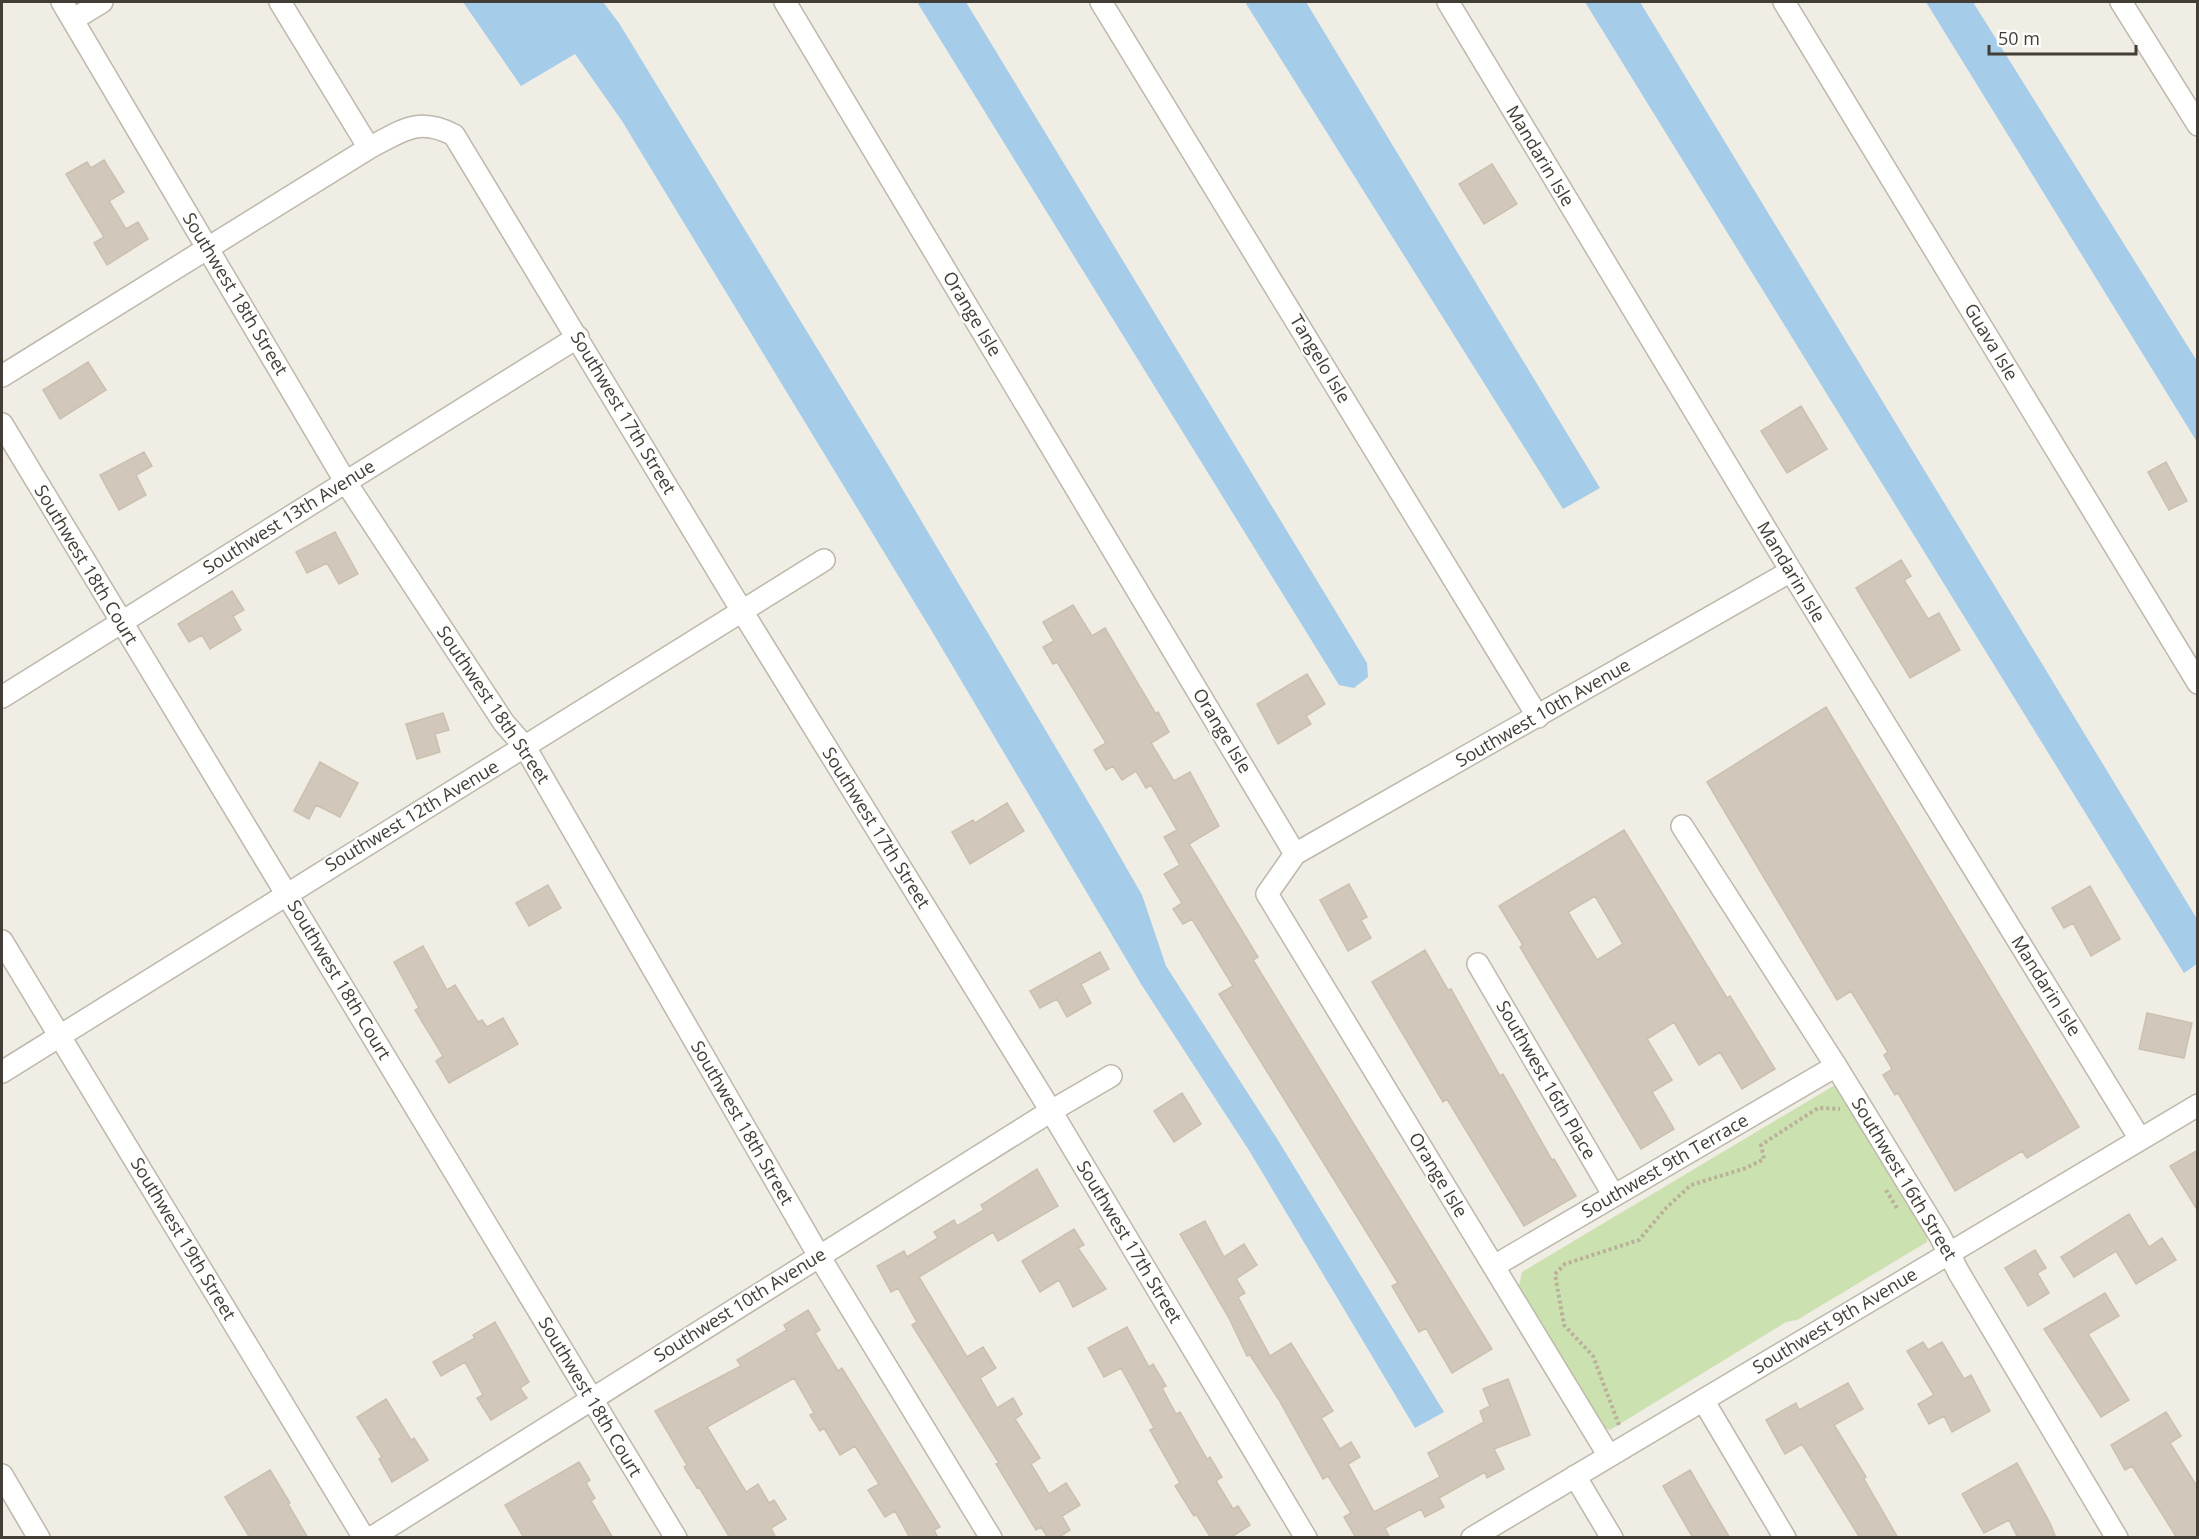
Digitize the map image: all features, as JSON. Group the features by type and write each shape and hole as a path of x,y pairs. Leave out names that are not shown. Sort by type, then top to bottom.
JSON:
{"street":[{"path":"68,10 102,2"},
{"path":"2,376 369,148 280,2"},
{"name":"Orange Isle","path":"785,2 1295,854 1267,894 1609,1456"},
{"name":"Tangelo Isle","path":"1101,2 1538,717"},
{"name":"Mandarin Isle","path":"1448,2 1791,572 2140,1139"},
{"name":"Guava Isle","path":"1784,2 2198,683"},
{"path":"2121,2 2198,125"},
{"name":"Southwest 18th Street","path":"68,10 345,481 504,723 525,747 819,1256 991,1538"},
{"name":"Southwest 17th Street","path":"369,148 413,125 437,126 454,135 742,611 1050,1111 1306,1538"},
{"name":"Southwest 13th Avenue","path":"2,697 578,337"},
{"name":"Southwest 18th Court","path":"2,424 676,1538"},
{"name":"Southwest 12th Avenue","path":"2,1072 286,892 525,747 824,560"},
{"name":"Southwest 10th Avenue","path":"1295,854 1791,572"},
{"name":"Southwest 16th Street","path":"1682,826 1836,1066 2117,1538"},
{"name":"Southwest 19th Street","path":"2,941 364,1538"},
{"name":"Southwest 16th Place","path":"1478,964 1614,1196"},
{"name":"Southwest 9th Terrace","path":"1494,1266 1836,1066"},
{"name":"Southwest 10th Avenue","path":"371,1538 1050,1111 1112,1076"},
{"name":"Southwest 9th Avenue","path":"1472,1538 2198,1105"},
{"path":"1702,1400 1785,1538"},
{"path":"2,1475 39,1538"},
{"path":"1575,1476 1612,1538"}],"path":[{"path":"1618,1425 1593,1356 1564,1325 1555,1274 1565,1264 1640,1240 1666,1208 1691,1185 1746,1168 1764,1159 1761,1145 1818,1108 1841,1110 1846,1118"},
{"path":"1883,1183 1899,1212"}],"green space":[{"path":"1835,1085 1928,1235 1927,1242 1797,1320 1786,1322 1610,1430 1605,1428 1519,1286 1522,1272"}],"water":[{"path":"463,2 603,2 619,23 887,463 1103,827 1142,895 1166,966 1276,1137 1444,1412 1415,1428 1250,1152 1141,984 930,628 622,121 575,54 521,86"},
{"path":"917,2 966,2 1367,663 1368,677 1354,688 1339,685"},
{"path":"1245,2 1306,2 1600,488 1563,509"},
{"path":"1585,2 1640,2 2197,919 2197,964 2184,973"},
{"path":"1926,2 1973,2 2197,361 2197,442"}],"building":[{"path":"104,160 124,192 109,201 126,229 138,222 148,239 107,265 94,243 104,237 66,174 87,162 91,168"},
{"path":"1492,164 1517,204 1484,224 1459,184"},
{"path":"88,362 106,390 60,419 43,390"},
{"path":"1801,406 1827,449 1787,473 1761,431"},
{"path":"144,452 152,466 136,475 146,495 119,510 100,475"},
{"path":"2166,462 2187,501 2169,510 2148,472"},
{"path":"335,532 358,574 339,584 327,563 307,573 296,552"},
{"path":"1901,560 1911,576 1904,580 1928,619 1939,613 1960,650 1910,678 1856,588"},
{"path":"232,591 244,610 233,616 241,630 210,649 202,635 189,642 178,624"},
{"path":"1073,605 1092,636 1105,628 1156,714 1158,712 1169,732 1151,743 1174,781 1190,772 1219,826 1189,844 1258,957 1253,960 1492,1349 1452,1373 1426,1328 1419,1332 1392,1286 1398,1283 1219,994 1233,986 1192,919 1183,924 1173,909 1182,903 1164,874 1180,865 1164,837 1177,830 1151,785 1146,788 1136,771 1122,780 1113,766 1106,770 1094,750 1106,743 1057,662 1053,664 1043,647 1054,641 1043,622"},
{"path":"1307,674 1325,704 1306,716 1311,724 1278,744 1257,704"},
{"path":"1826,707 2079,1127 2027,1158 2022,1151 1955,1191 1898,1093 1895,1095 1883,1075 1892,1069 1884,1055 1888,1052 1851,991 1837,1000 1707,782"},
{"path":"443,713 449,730 435,734 440,752 417,759 406,724"},
{"path":"320,762 358,783 340,817 316,805 309,819 294,811"},
{"path":"1007,803 1024,831 970,864 952,832 973,820 975,823"},
{"path":"1624,830 1727,998 1730,996 1775,1069 1742,1089 1720,1052 1699,1065 1674,1022 1647,1039 1672,1080 1652,1092 1674,1129 1641,1149 1520,947 1523,945 1499,906","holes":["1595,896 1623,944 1597,960 1568,912"]},
{"path":"1349,884 1367,917 1361,920 1371,938 1348,951 1320,900"},
{"path":"548,885 561,908 529,926 516,903"},
{"path":"2090,886 2120,939 2091,956 2073,923 2064,928 2052,908"},
{"path":"423,946 447,990 455,985 478,1022 482,1020 487,1027 503,1018 518,1044 449,1083 436,1061 443,1056 415,1010 419,1008 394,962"},
{"path":"1425,950 1448,990 1451,989 1500,1076 1503,1074 1552,1160 1554,1159 1576,1196 1524,1226 1447,1099 1443,1102 1372,982"},
{"path":"1100,952 1109,969 1081,984 1091,1003 1067,1017 1057,999 1040,1008 1030,991"},
{"path":"2147,1013 2192,1023 2184,1058 2139,1049"},
{"path":"1182,1093 1201,1124 1174,1142 1154,1111"},
{"path":"2198,1150 2198,1211 2170,1166"},
{"path":"1037,1169 1058,1206 998,1241 993,1232 919,1277 967,1357 983,1347 996,1368 980,1378 997,1408 1013,1398 1022,1414 1015,1419 1040,1458 1031,1464 1049,1494 1066,1483 1080,1505 1062,1516 1070,1530 1058,1538 1048,1538 1041,1527 1036,1530 996,1464 999,1463 912,1325 917,1322 898,1288 891,1292 877,1266 904,1251 907,1257 938,1238 934,1232 954,1220 957,1226 984,1210 981,1205"},
{"path":"2129,1214 2149,1247 2162,1238 2176,1260 2136,1284 2116,1251 2074,1277 2061,1257"},
{"path":"1205,1221 1224,1257 1244,1244 1257,1265 1236,1279 1245,1293 1238,1297 1270,1356 1291,1343 1333,1411 1321,1418 1340,1449 1351,1442 1360,1457 1348,1464 1374,1512 1440,1477 1428,1453 1484,1422 1480,1411 1490,1406 1483,1389 1508,1379 1530,1435 1494,1449 1504,1469 1487,1478 1485,1472 1439,1498 1444,1507 1425,1517 1421,1509 1385,1528 1390,1538 1356,1538 1344,1517 1351,1513 1328,1476 1323,1479 1279,1400 1250,1355 1247,1356 1229,1318 1180,1234"},
{"path":"1074,1229 1084,1245 1078,1248 1106,1289 1073,1307 1059,1280 1040,1292 1022,1261"},
{"path":"2035,1250 2046,1268 2037,1273 2049,1293 2028,1306 2005,1268"},
{"path":"2105,1293 2119,1316 2088,1334 2129,1400 2101,1417 2044,1329"},
{"path":"808,1310 820,1330 815,1333 838,1371 842,1368 940,1527 934,1530 938,1538 910,1538 895,1511 885,1517 868,1490 879,1484 855,1446 840,1455 824,1428 820,1431 810,1415 814,1413 794,1378 707,1427 746,1492 758,1484 769,1503 774,1500 786,1519 771,1528 776,1538 730,1538 684,1467 687,1465 655,1411 741,1366 737,1360 787,1330 784,1325"},
{"path":"495,1322 529,1382 520,1388 527,1398 491,1420 477,1398 483,1395 465,1362 441,1376 433,1362 475,1338 473,1335"},
{"path":"1127,1327 1149,1367 1153,1364 1166,1386 1162,1388 1176,1414 1180,1412 1207,1459 1210,1457 1222,1477 1216,1481 1233,1509 1238,1506 1250,1525 1230,1538 1211,1538 1196,1514 1194,1516 1175,1486 1180,1483 1150,1430 1154,1428 1121,1368 1104,1377 1088,1348"},
{"path":"1923,1342 1928,1350 1942,1342 1964,1379 1971,1375 1990,1411 1952,1432 1944,1416 1929,1424 1918,1404 1934,1395 1907,1351"},
{"path":"1848,1383 1863,1409 1834,1425 1866,1477 1864,1479 1898,1538 1860,1538 1802,1444 1785,1454 1766,1420 1796,1403 1799,1410"},
{"path":"386,1399 411,1440 414,1438 428,1460 392,1482 379,1459 382,1457 357,1417"},
{"path":"2166,1412 2181,1436 2170,1443 2198,1488 2198,1538 2177,1538 2132,1466 2125,1470 2111,1445"},
{"path":"579,1462 590,1480 586,1483 595,1498 591,1501 613,1538 524,1538 505,1505"},
{"path":"2017,1463 2056,1538 2018,1538 2009,1520 1984,1533 1962,1494"},
{"path":"270,1470 308,1538 250,1538 225,1497"},
{"path":"1690,1470 1730,1538 1693,1538 1663,1486"}]}
